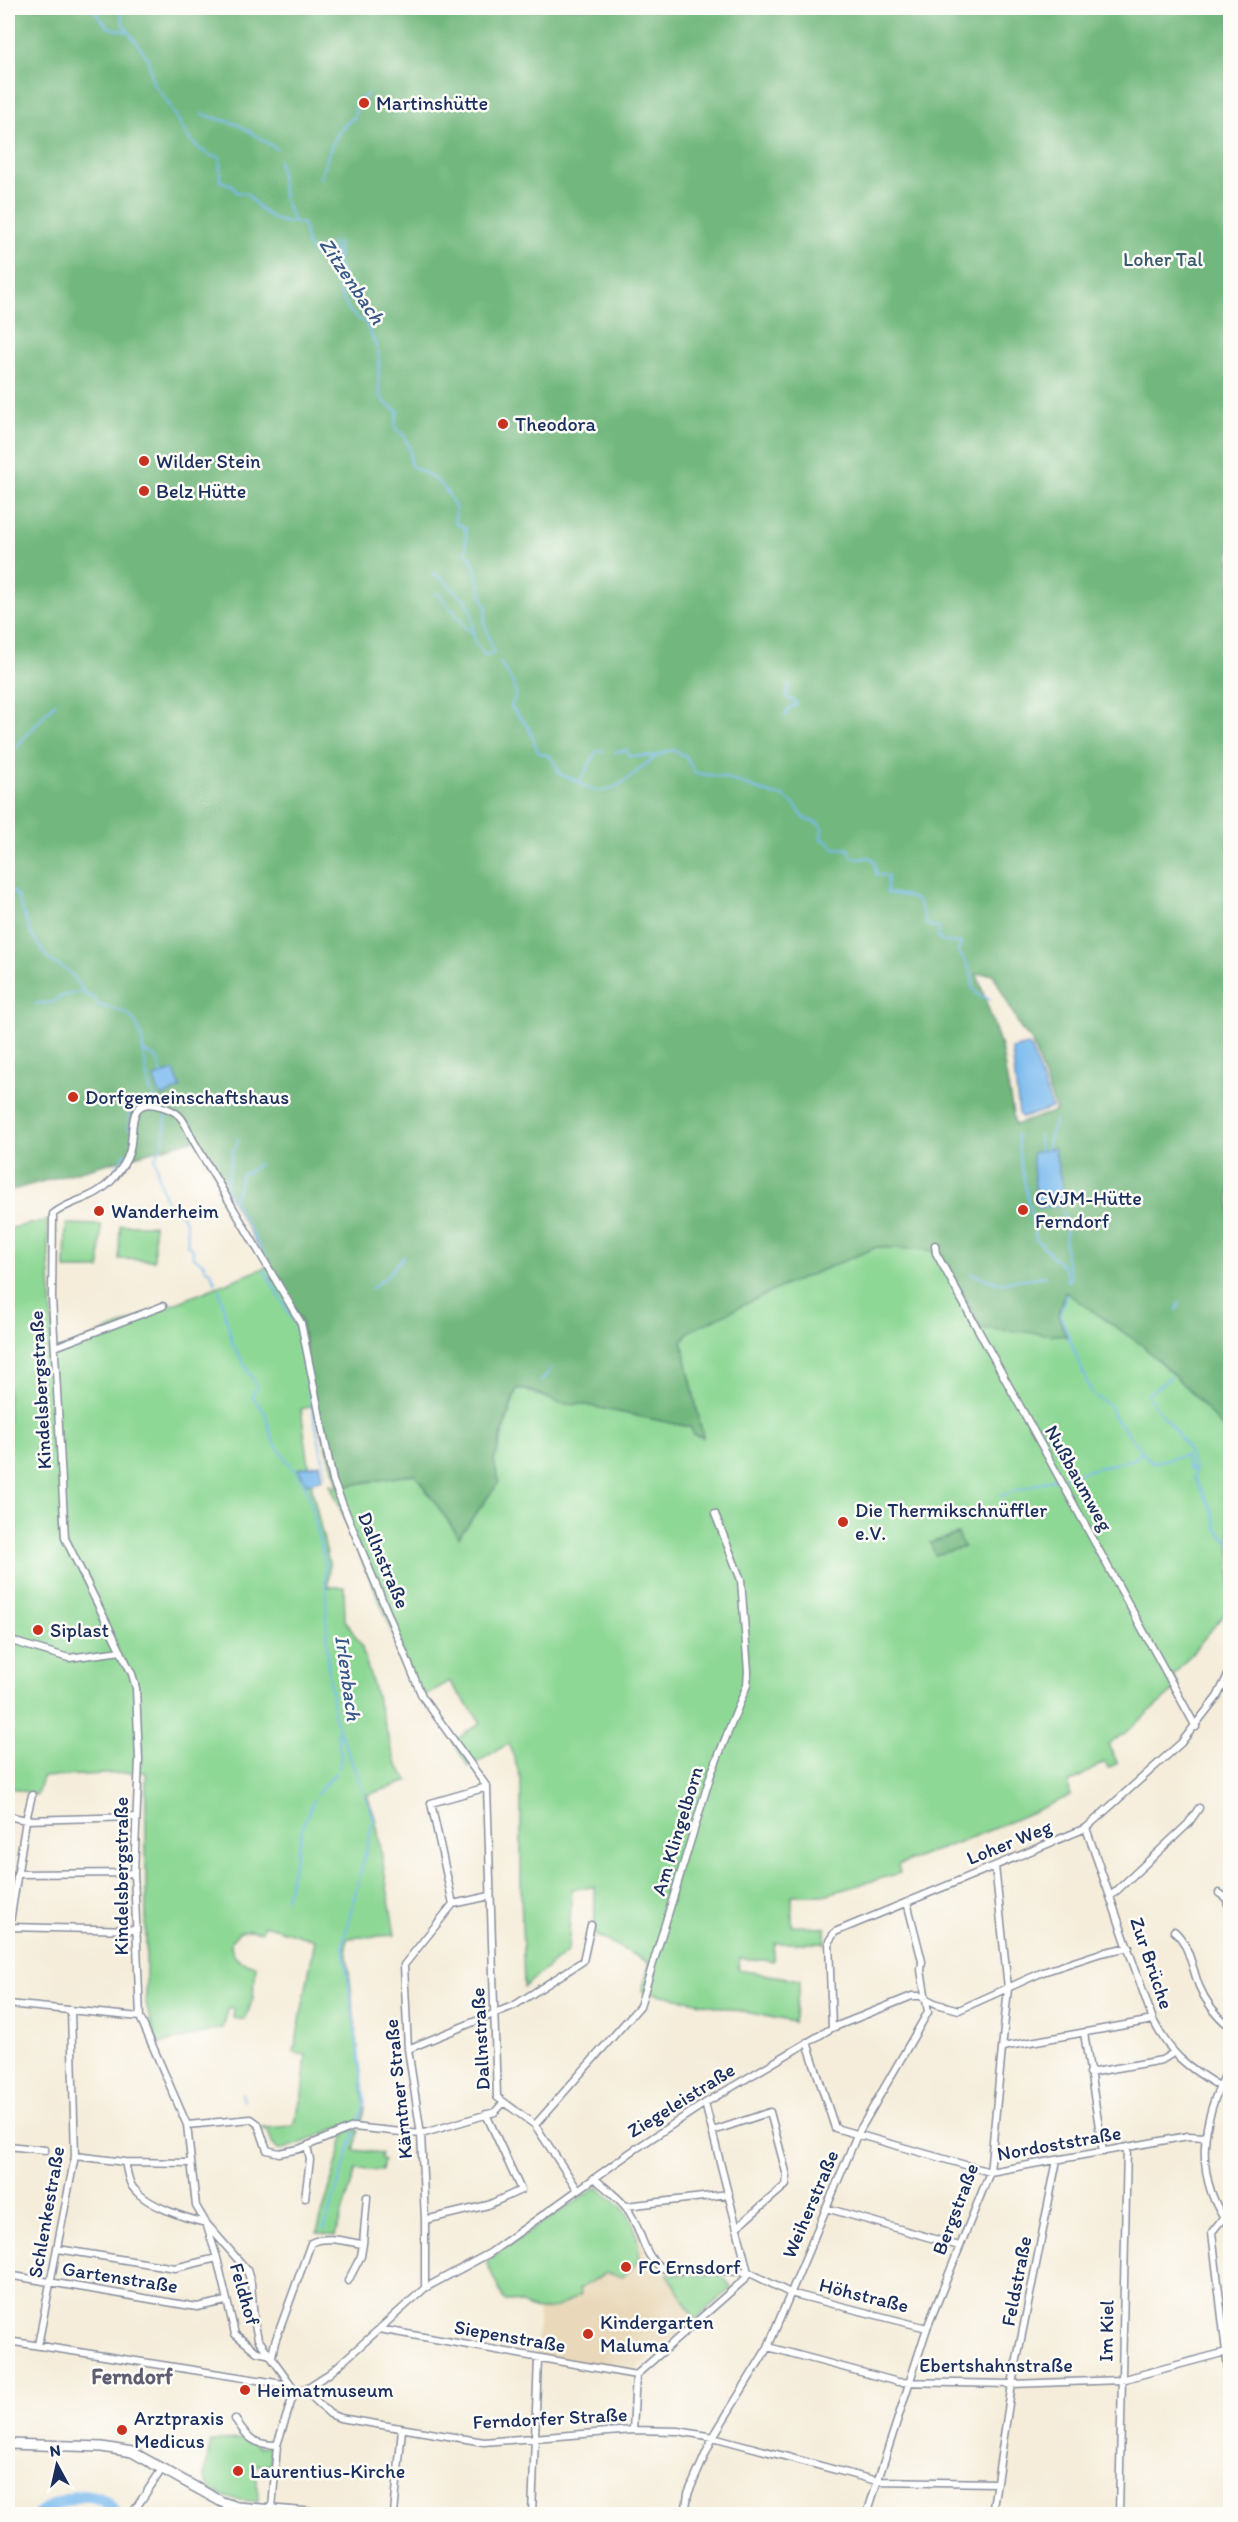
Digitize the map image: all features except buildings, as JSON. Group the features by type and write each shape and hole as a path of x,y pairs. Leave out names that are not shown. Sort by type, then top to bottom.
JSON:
{"main road":[{"path":"8,2444 118,2448 140,2455 222,2502 237,2506 321,2514"}],"street":[{"name":"Dallnstraße","path":"53,1214 60,1208 91,1197 112,1180 129,1155 133,1119 138,1108 155,1105 174,1111 181,1116 301,1323 337,1492 422,1696 487,1787 497,2097 535,2125 578,2190"},
{"name":"Kindelsbergstraße","path":"53,1214 52,1298 65,1538 132,1674 136,1688 140,1760 134,1873 140,2017 187,2126 196,2206 206,2223 247,2270 251,2283 258,2339 295,2390"},
{"name":"Nußbaumweg","path":"935,1245 936,1253 1196,1727"},
{"path":"55,1347 163,1306"},
{"name":"Am Klingelborn","path":"535,2125 640,2006 711,1774 747,1685 741,1580 715,1514"},
{"path":"8,1640 69,1658 121,1651"},
{"name":"Loher Weg","path":"832,2028 829,1941 835,1932 1086,1828 1144,1779 1196,1727 1217,1698 1230,1671"},
{"path":"487,1787 431,1803 453,1904 490,1896"},
{"path":"8,1935 32,1795"},
{"path":"1111,1896 1188,1824 1199,1808"},
{"path":"8,1816 26,1820 136,1816"},
{"name":"Zur Brüche","path":"1086,1828 1153,2020 1173,2054 1192,2070 1219,2086"},
{"name":"Bergstraße","path":"867,2514 927,2328 990,2172 1008,1988 995,1866"},
{"path":"17,1874 134,1873"},
{"path":"1219,1893 1226,1898 1230,1910"},
{"name":"Weiherstraße","path":"685,2514 688,2494 713,2437 768,2348 858,2135 928,2012 921,1970 922,1961 907,1902"},
{"name":"Kärntner Straße","path":"425,2288 421,2134 408,2049 404,1965 453,1904"},
{"path":"408,2049 515,2006 584,1961 591,1925"},
{"path":"9,1927 135,1930"},
{"path":"1174,1930 1182,1937 1208,2004 1230,2027"},
{"name":"Ziegeleistraße","path":"295,2390 305,2389 330,2373 425,2288 490,2253 594,2178 705,2103 832,2028 912,1996 959,2010 1063,1965 1129,1947"},
{"path":"8,2004 140,2017"},
{"name":"Schlenkestraße","path":"38,2344 75,2156 71,2011"},
{"path":"1004,2047 1153,2020"},
{"path":"1084,2033 1104,2152"},
{"name":"Nordoststraße","path":"807,2042 835,2128 990,2172 1188,2136 1204,2137"},
{"path":"1089,2073 1162,2060 1173,2054"},
{"path":"1230,2066 1211,2105 1204,2137 1204,2168 1207,2182 1223,2218 1230,2227"},
{"path":"187,2126 251,2119 258,2124 267,2150 271,2153 307,2146 353,2127 421,2134 495,2112 504,2102"},
{"path":"633,2430 636,2375 746,2280 748,2271 705,2103"},
{"path":"713,2131 770,2112 787,2176 786,2185 737,2227"},
{"path":"425,2220 489,2205 520,2190 486,2114"},
{"path":"8,2146 45,2150"},
{"path":"305,2198 310,2160 307,2146"},
{"name":"Im Kiel","path":"1119,2514 1127,2147"},
{"path":"75,2156 125,2162 191,2163"},
{"name":"Feldstraße","path":"992,2514 1012,2384 1057,2160"},
{"path":"125,2162 132,2188 144,2197 183,2217 206,2223"},
{"name":"Höhstraße","path":"594,2178 626,2206 639,2228 652,2262 659,2267 667,2270 748,2271 790,2293 927,2328"},
{"path":"626,2206 729,2194"},
{"path":"348,2281 361,2256 367,2197"},
{"path":"826,2208 959,2246"},
{"path":"1230,2214 1223,2218 1212,2232 1230,2386"},
{"name":"Feldhof","path":"206,2223 235,2334 257,2352 272,2356"},
{"path":"272,2356 311,2243 317,2240 329,2240 363,2244"},
{"path":"58,2249 175,2268 217,2258"},
{"name":"Gartenstraße","path":"8,2275 197,2307 226,2301"},
{"name":"Siepenstraße","path":"379,2329 636,2375"},
{"name":"Ferndorfer Straße","path":"8,2341 283,2384 309,2394 330,2414 340,2418 484,2442 633,2430 678,2431 713,2437 877,2481 996,2483"},
{"name":"Ebertshahnstraße","path":"768,2348 898,2382 1012,2384 1121,2380 1226,2352"},
{"path":"532,2514 533,2438 538,2359"},
{"path":"272,2510 277,2445 295,2390"},
{"path":"235,2419 251,2438 261,2445 277,2445"},
{"path":"394,2514 402,2429"},
{"path":"132,2514 162,2469"}],"shaded area":[{"path":"637,2228 651,2264 667,2274 695,2319 631,2373 536,2355 539,2310 562,2305 579,2289 606,2273"}],"green space":[{"name":"Loher Tal","path":"8,8 1230,8 1230,1436 1190,1391 1142,1345 1065,1292 1058,1315 1066,1336 981,1328 940,1254 928,1250 877,1247 781,1287 688,1332 682,1341 703,1437 694,1435 690,1427 581,1404 562,1404 535,1392 517,1388 494,1462 499,1482 459,1537 415,1474 339,1487 314,1406 301,1320 196,1139 8,1191","holes":["977,974 993,974 1021,1029 1031,1040 1056,1111 1015,1125 1001,1047"]},
{"path":"47,1220 54,1352 269,1266 301,1320 314,1406 301,1409 313,1494 329,1563 328,1587 344,1587 345,1620 361,1645 396,1764 409,1781 367,1795 376,1821 395,1935 347,1938 346,1946 365,2109 361,2125 341,2127 289,2148 278,2150 272,2143 268,2131 262,2128 293,2126 302,2095 306,2055 294,2053 315,1940 264,1925 261,1932 240,1931 231,1941 232,1952 237,1959 255,1965 256,1968 253,1998 245,2020 233,2018 234,2008 229,2007 223,2028 159,2044 146,2003 146,1772 42,1777 37,1795 8,1787 8,1229"},
{"path":"66,1224 101,1225 100,1269 65,1269"},
{"path":"120,1225 154,1225 154,1260 119,1259"},
{"path":"877,1247 928,1250 940,1254 1066,1336 1058,1315 1065,1292 1142,1345 1190,1391 1230,1436 1230,1607 1173,1676 1179,1686 1108,1745 1118,1763 1108,1768 1105,1762 1069,1783 1070,1796 983,1833 898,1865 900,1873 824,1895 792,1895 792,1926 825,1927 825,1943 775,1943 773,1961 740,1958 738,1970 800,1980 794,2022 642,1991 650,1963 595,1935 595,1887 572,1889 568,1951 524,1987 521,1779 509,1743 469,1767 453,1742 481,1722 449,1681 421,1699 330,1484 339,1487 415,1474 459,1536 499,1482 494,1462 517,1388 564,1403 581,1404 690,1427 703,1437 682,1341 688,1331 781,1287"},
{"path":"958,1534 964,1547 935,1555 930,1543"},
{"path":"346,2130 359,2130 354,2150 381,2153 380,2158 384,2160 382,2171 356,2169 335,2236 317,2232"},
{"path":"597,2187 629,2216 636,2233 640,2259 623,2277 606,2273 579,2289 581,2294 550,2309 537,2310 504,2300 486,2261"},
{"path":"667,2274 722,2275 732,2288 695,2319"},
{"path":"250,2440 258,2447 271,2447 271,2465 256,2465 258,2502 232,2499 211,2491 204,2477 211,2441"}],"water":[{"path":"1030,1046 1052,1108 1022,1118 1019,1114 1012,1049"},
{"path":"174,1071 181,1088 162,1097 154,1077"},
{"path":"1054,1148 1066,1205 1037,1208 1032,1153"},
{"path":"320,1464 323,1478 307,1484 298,1469"}],"waterway":[{"path":"92,8 108,27 127,32"},
{"name":"Zitzenbach","path":"120,8 123,24 148,58 153,83 167,101 189,139 211,156 220,157 220,181 232,185 236,192 246,193 268,215 278,221 303,224 308,246 330,270 351,313 365,322 377,348 380,392 388,405 398,411 395,426 397,431 402,432 410,449 410,465 443,487 456,510 456,524 463,526 466,531 466,552 474,565 487,608 484,621 494,653 485,655 474,641 472,614 466,599 442,578 432,573"},
{"path":"320,178 337,136 341,129 354,118 357,103 367,94"},
{"path":"202,114 239,125 277,149"},
{"path":"279,161 284,199 294,222"},
{"path":"331,242 343,276 338,283"},
{"path":"338,242 338,265"},
{"path":"435,593 439,594 467,629 473,633"},
{"name":"Zitzenbach","path":"499,661 513,683 516,694 511,707 529,728 538,752 551,757 561,775 594,790 607,790 623,782 652,759 673,750 686,757 695,773 723,777 773,795 783,796 796,806 804,819 818,823 822,828 821,839 834,848 849,849 852,857 859,859 870,857 875,862 876,874 888,876 887,893 914,899 921,907 926,924 939,929 938,937 943,942 961,943 958,951 971,974 973,989 977,994 991,1000"},
{"path":"785,716 789,708 797,705 796,702 786,697 789,684"},
{"path":"8,756 55,703"},
{"path":"615,752 627,750 629,756 656,756"},
{"path":"579,783 597,751 603,751"},
{"name":"Irlenbach","path":"8,886 17,896 32,936 49,960 70,972 87,996 94,997 98,1005 126,1013 136,1023 143,1044 151,1092 157,1102 168,1104"},
{"path":"35,1004 54,1002 59,997 83,991"},
{"path":"143,1051 157,1058 162,1074"},
{"path":"139,1102 154,1099"},
{"path":"129,1129 130,1112 134,1106"},
{"name":"Irlenbach","path":"167,1114 163,1143 155,1158 162,1190 169,1205 180,1213 186,1224 187,1245 193,1250 193,1257 204,1264 206,1270 210,1270 215,1282"},
{"path":"1046,1150 1055,1120"},
{"name":"Zitzenbach","path":"1017,1134 1036,1239 1064,1268 1069,1282"},
{"path":"1039,1135 1040,1151"},
{"path":"238,1139 233,1151 227,1183 224,1185 267,1259"},
{"path":"108,1180 126,1153"},
{"path":"232,1198 236,1195 242,1174 259,1164"},
{"path":"1062,1212 1067,1223 1065,1243 1066,1259 1071,1276 1069,1282"},
{"path":"371,1289 386,1277 403,1257"},
{"path":"265,1271 295,1324 326,1475"},
{"path":"970,1273 998,1283 1046,1276"},
{"name":"Irlenbach","path":"219,1290 233,1345 257,1386 252,1396 265,1413 273,1441 308,1490 325,1564 328,1664 334,1717 374,1818 343,1944 365,2101 359,2122"},
{"name":"Zitzenbach","path":"1066,1295 1060,1315 1092,1394 1109,1405 1114,1417 1152,1463 1185,1455 1189,1468 1195,1470 1194,1477 1212,1510 1217,1529 1230,1544"},
{"path":"1177,1310 1180,1302"},
{"path":"541,1382 552,1367"},
{"path":"1171,1377 1147,1395 1186,1445 1195,1470"},
{"path":"1064,1477 1136,1458 1142,1452"},
{"path":"1000,1496 1056,1478"},
{"path":"337,1731 341,1757 339,1768"},
{"path":"317,1794 335,1773"},
{"path":"286,1898 303,1826 314,1800"},
{"path":"242,2093 244,2101"},
{"name":"Irlenbach","path":"324,2229 355,2132"},
{"path":"288,2155 302,2151"},
{"name":"Ferndorf","path":"39,2514 58,2503 79,2496 99,2498 116,2514"}],"place":[{"name":"Martinshütte","path":"364,103"},
{"name":"Theodora","path":"503,424"},
{"name":"Wilder Stein","path":"144,461"},
{"name":"Belz Hütte","path":"144,491"},
{"name":"Dorfgemeinschaftshaus","path":"73,1097"},
{"name":"CVJM-Hütte Ferndorf","path":"1023,1210"},
{"name":"Wanderheim","path":"99,1211"},
{"name":"Die Thermikschnüffler e.V.","path":"843,1522"},
{"name":"Siplast","path":"38,1630"},
{"name":"FC Ernsdorf","path":"626,2267"},
{"name":"Kindergarten Maluma","path":"588,2334"},
{"name":"Heimatmuseum","path":"245,2390"},
{"name":"Arztpraxis Medicus","path":"122,2430"},
{"name":"Laurentius-Kirche","path":"238,2471"}],"district":[{"name":"Ferndorf","path":"132,2376"}]}
